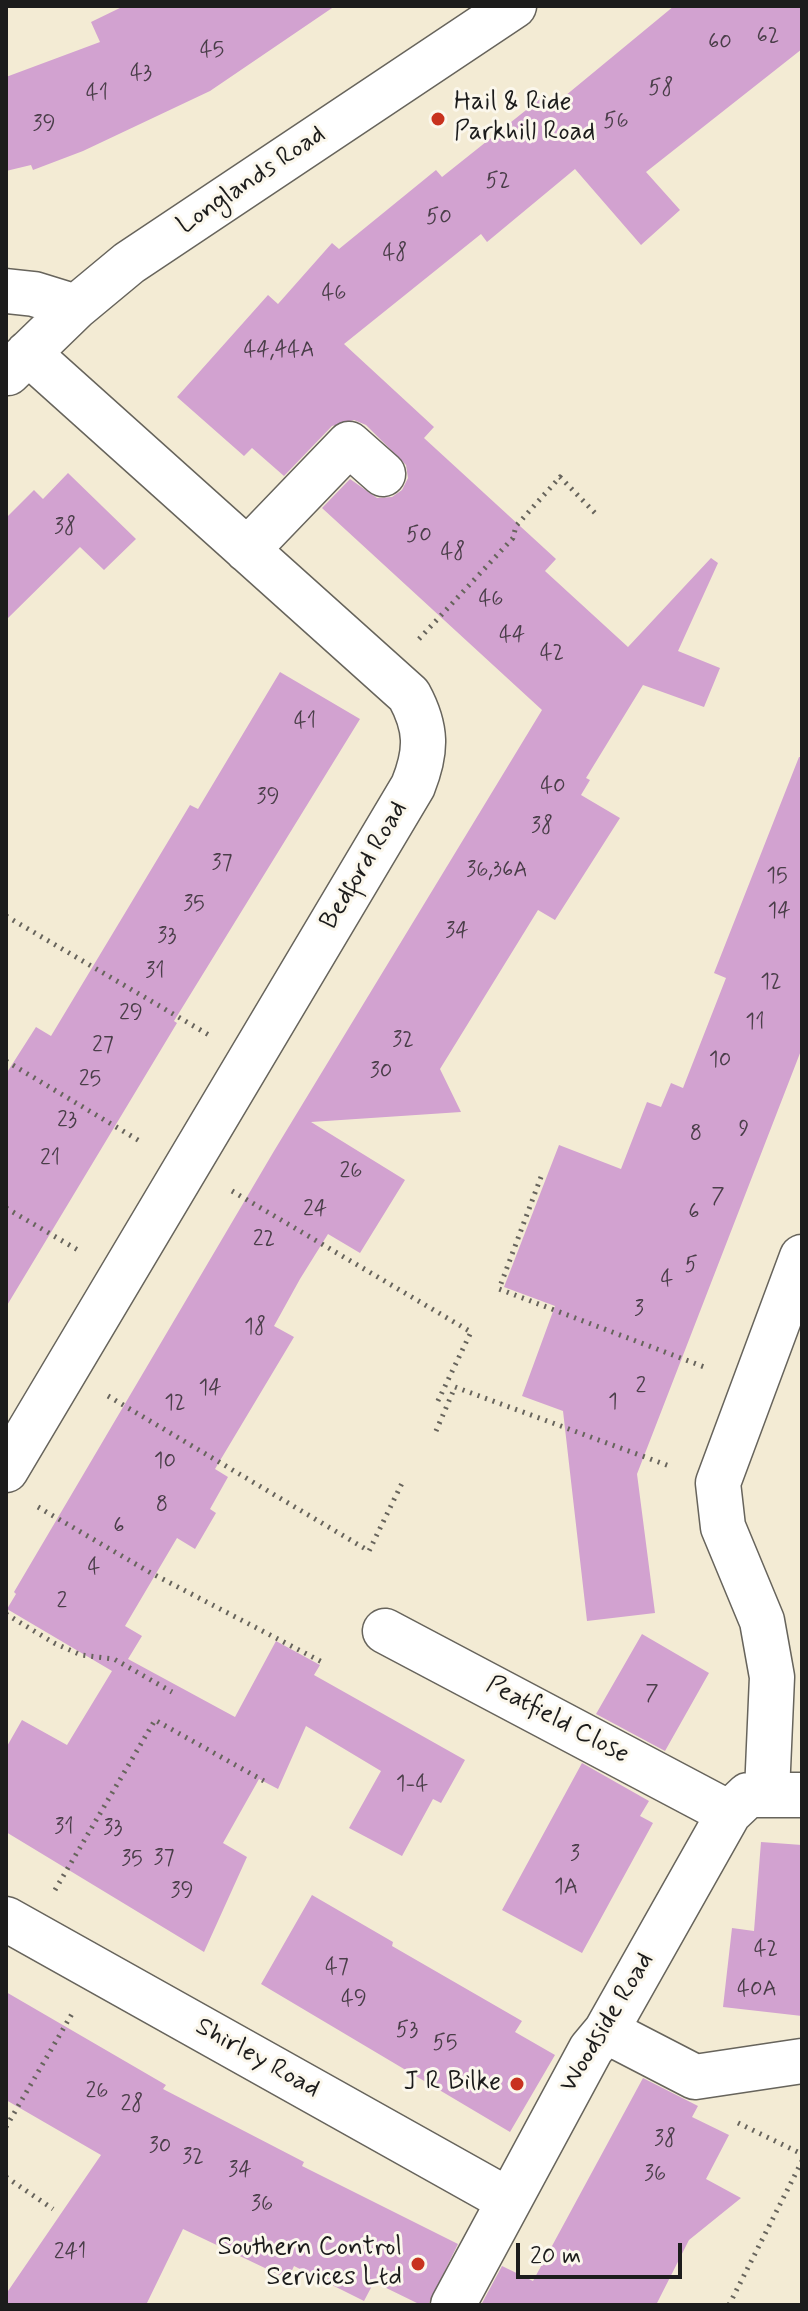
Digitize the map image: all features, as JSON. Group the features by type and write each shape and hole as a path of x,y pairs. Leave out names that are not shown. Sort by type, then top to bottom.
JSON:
{"street":[{"name":"Longlands Road","path":"17,364 76,307 129,263 514,6"},
{"path":"6,291 34,294 76,307"},
{"name":"Bedford Road","path":"6,1470 413,786 422,763 425,739 420,716 409,695 247,550 17,364"},
{"path":"247,550 349,444 383,474"},
{"path":"785,1794 772,1733 772,1677 762,1621 723,1527 718,1483 802,1257"},
{"name":"Peatfield Close","path":"385,1631 729,1813"},
{"name":"Woodside Road","path":"453,2305 591,2049 606,2031 729,1813 748,1795 785,1794"},
{"name":"Shirley Road","path":"18,1926 508,2200"},
{"path":"606,2031 695,2077 802,2061"}],"path":[{"path":"386,674 513,538 516,526 560,477 595,513"},
{"path":"6,916 251,1060"},
{"path":"6,1061 471,1332 436,1405"},
{"path":"541,1177 499,1289 753,1385"},
{"path":"6,1208 123,1277"},
{"path":"66,1371 369,1551 404,1479"},
{"path":"436,1431 455,1387 718,1483"},
{"path":"32,1504 151,1573 324,1663"},
{"path":"6,1614 54,1643 81,1655 114,1659 172,1692"},
{"path":"18,1926 155,1720 264,1781"},
{"path":"6,2127 98,1970"},
{"path":"729,2305 802,2161"},
{"path":"6,2177 53,2209"}],"building":[{"path":"124,6 335,6 210,91 83,151 33,170 31,165 6,171 6,77 100,42 91,22"},
{"path":"674,6 802,6 802,49 646,172 680,210 641,245 575,169 487,242 481,234 344,344 434,427 424,438 556,559 545,571 628,647 711,558 718,563 678,651 720,668 704,707 643,685 586,778 590,780 581,795 620,818 555,920 538,910 440,1069 461,1112 311,1122 405,1180 360,1253 328,1234 300,1279 274,1326 294,1337 215,1469 228,1477 210,1509 216,1513 195,1549 177,1538 125,1626 142,1636 128,1659 235,1717 276,1641 320,1665 314,1675 465,1760 441,1803 433,1799 402,1856 349,1828 381,1771 306,1726 278,1789 259,1779 223,1843 247,1857 204,1952 6,1832 6,1748 22,1720 67,1745 112,1671 7,1609 16,1594 14,1592 274,1151 542,710 322,508 350,479 377,498 392,497 402,490 408,478 406,465 366,425 354,420 332,426 284,476 252,448 244,456 177,397 268,295 278,304 332,243 339,249 436,170 442,177 540,99 548,110"},
{"path":"68,473 136,539 104,570 80,547 6,620 6,518 34,490 43,499"},
{"path":"280,672 360,719 174,1021 177,1023 6,1307 6,1074 36,1027 51,1036 190,805 198,809"},
{"path":"799,757 802,757 802,1048 637,1474 655,1613 587,1621 563,1411 522,1396 555,1306 504,1287 559,1145 621,1169 647,1102 661,1107 671,1083 683,1088 726,978 714,973"},
{"path":"642,1634 709,1673 665,1751 596,1714"},
{"path":"582,1763 649,1801 640,1816 653,1823 582,1953 502,1910"},
{"path":"761,1842 802,1845 802,2016 723,2007 732,1928 754,1931"},
{"path":"312,1895 393,1942 392,1946 522,2021 515,2032 555,2055 510,2132 261,1984"},
{"path":"6,1992 166,2085 163,2089 304,2162 302,2166 458,2244 428,2305 421,2305 374,2282 364,2301 294,2266 288,2279 183,2229 146,2305 6,2305 6,2294 101,2155 6,2100"},
{"path":"643,2078 698,2106 692,2117 729,2135 706,2179 741,2198 689,2240 656,2305 481,2305 502,2266 533,2281"}],"place":[{"name":"Hail & Ride Parkhill Road","path":"438,119"},
{"name":"J R Bilke","path":"517,2084"},
{"name":"Southern Control Services Ltd","path":"418,2264"}]}
